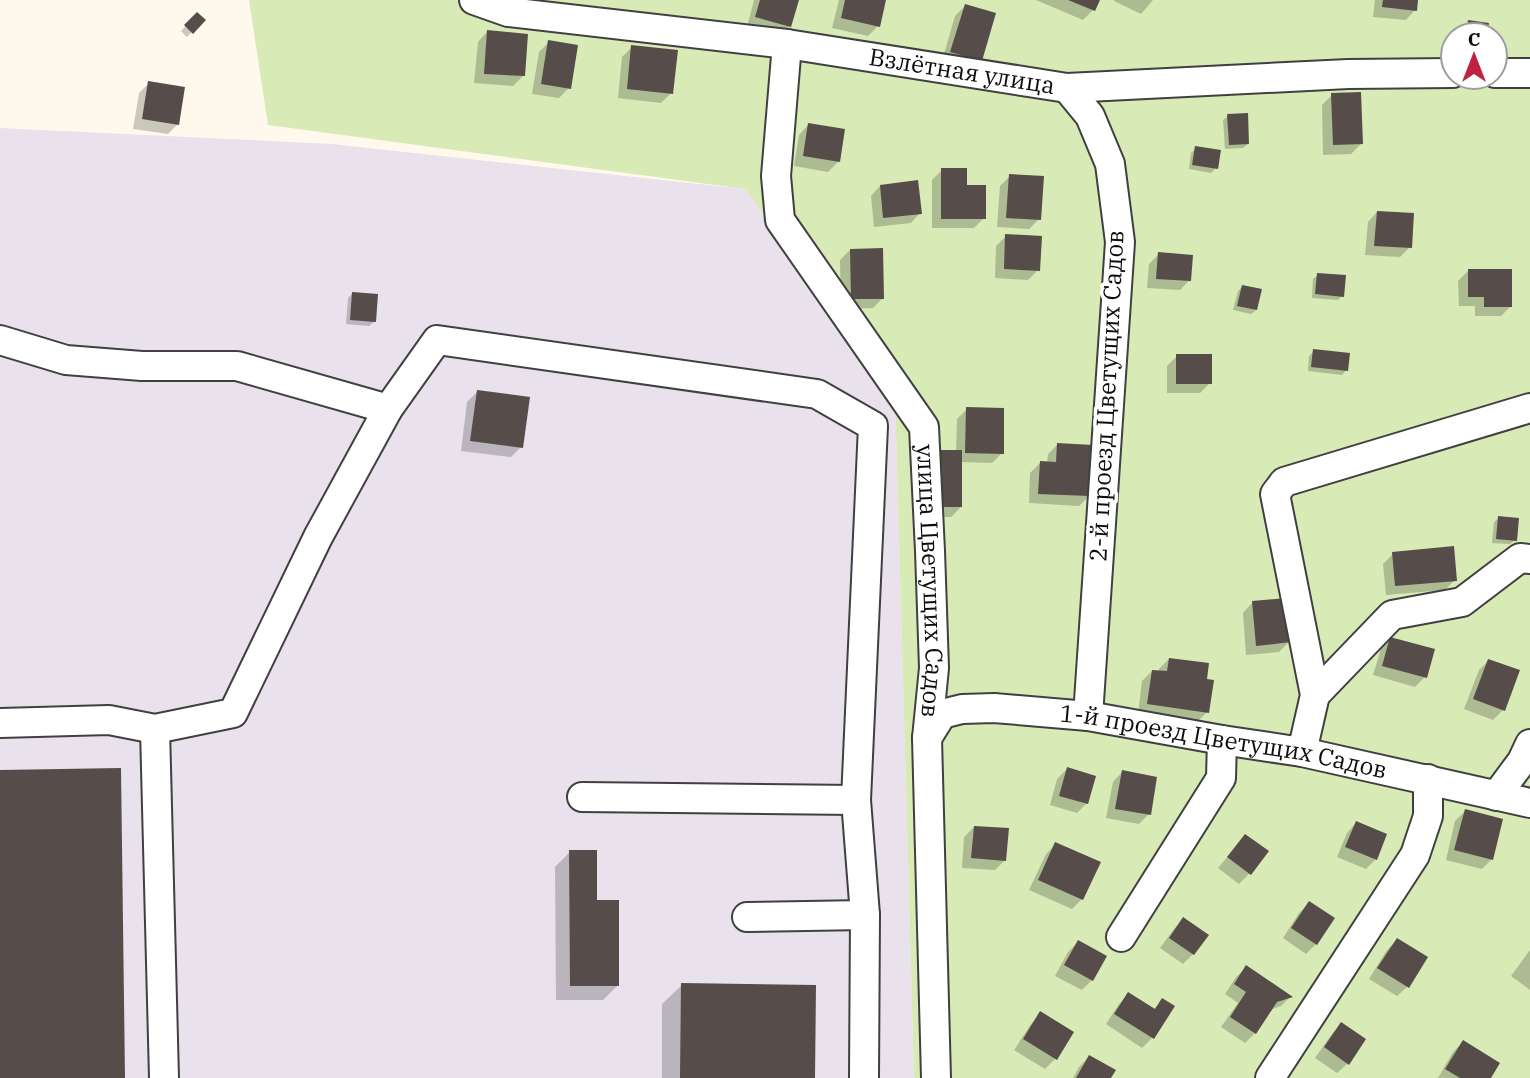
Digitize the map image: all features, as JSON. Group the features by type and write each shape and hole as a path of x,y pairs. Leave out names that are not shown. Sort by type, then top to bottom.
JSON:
{"street":[{"name":"Взлётная улица","path":"474,0 508,12 787,44 1067,88 1348,75 1439,74"},
{"name":"улица Цветущих Садов","path":"787,44 776,176 780,220 924,427 934,668 927,738 936,1078"},
{"path":"1509,73 1530,73"},
{"name":"2-й проезд Цветущих Садов","path":"1067,88 1090,116 1110,164 1120,242 1088,716"},
{"path":"0,340 66,360 142,366 237,366 388,409"},
{"path":"0,723 109,720 155,729 233,713 317,537 388,409 437,340 817,394 873,425 856,800 864,915 864,1078"},
{"path":"1301,752 1315,695 1275,494 1284,482 1530,408"},
{"path":"1315,695 1392,615 1462,603 1520,558 1530,559"},
{"name":"1-й проезд Цветущих Садов","path":"927,738 942,714 962,709 994,708 1088,716 1301,752 1530,803"},
{"path":"155,729 164,1078"},
{"path":"1121,937 1222,778 1222,740"},
{"path":"1496,796 1522,761 1530,744"},
{"path":"1270,1078 1415,855 1428,816 1427,779"},
{"path":"582,797 856,800"},
{"path":"747,917 864,915"}],"shaded area":[{"path":"0,128 332,144 745,189 895,395 914,1078 0,1078"}],"green space":[{"path":"249,0 1530,0 1530,1078 914,1078 895,395 745,189 268,125"}],"building":[{"path":"760,0 799,0 791,27 755,17"},
{"path":"845,0 886,0 880,27 841,18"},
{"path":"1068,0 1100,0 1095,11"},
{"path":"1383,0 1418,0 1417,11 1382,7"},
{"path":"965,4 996,13 982,61 950,52"},
{"path":"197,12 206,20 193,34 184,25"},
{"path":"487,30 528,34 525,76 484,74"},
{"path":"548,40 578,45 571,89 541,84"},
{"path":"631,45 678,50 673,94 627,89"},
{"path":"148,81 185,87 179,125 142,119"},
{"path":"1361,92 1363,144 1333,145 1331,93"},
{"path":"1248,113 1249,144 1229,145 1227,114"},
{"path":"808,123 845,129 840,162 803,156"},
{"path":"1195,146 1221,150 1218,169 1192,165"},
{"path":"941,168 967,168 967,185 986,185 986,219 941,219"},
{"path":"1009,174 1044,176 1041,220 1006,218"},
{"path":"918,180 922,214 883,218 880,185"},
{"path":"1377,211 1414,213 1412,248 1374,246"},
{"path":"1005,234 1042,236 1040,271 1004,269"},
{"path":"883,248 884,299 851,299 850,249"},
{"path":"1158,252 1193,255 1191,281 1156,279"},
{"path":"1468,269 1512,269 1512,307 1484,307 1484,297 1468,297"},
{"path":"1317,273 1346,275 1344,297 1315,294"},
{"path":"1242,285 1262,289 1257,310 1237,306"},
{"path":"352,292 378,294 376,322 350,320"},
{"path":"1313,349 1350,353 1348,371 1311,367"},
{"path":"1176,354 1212,354 1212,384 1176,384"},
{"path":"477,390 530,397 523,448 470,441"},
{"path":"966,407 1004,408 1004,454 965,453"},
{"path":"1057,443 1093,445 1090,496 1038,494 1040,461 1056,462"},
{"path":"939,450 962,450 962,507 939,507"},
{"path":"1498,516 1519,518 1517,541 1496,539"},
{"path":"1454,546 1457,581 1395,586 1392,552"},
{"path":"1287,598 1291,642 1256,646 1252,601"},
{"path":"1390,637 1435,649 1427,678 1382,666"},
{"path":"1169,658 1209,663 1207,679 1214,680 1209,713 1147,704 1152,670 1167,671"},
{"path":"1488,659 1520,670 1505,711 1473,699"},
{"path":"1067,767 1096,776 1088,804 1059,796"},
{"path":"121,768 125,1078 0,1078 0,770"},
{"path":"1122,770 1157,777 1151,815 1115,809"},
{"path":"1465,809 1503,819 1493,860 1454,850"},
{"path":"1356,821 1387,834 1377,860 1345,847"},
{"path":"974,826 1009,828 1006,861 971,858"},
{"path":"1245,834 1269,851 1251,875 1227,857"},
{"path":"1055,842 1101,862 1083,900 1038,880"},
{"path":"569,850 597,850 597,900 619,900 619,986 570,986"},
{"path":"1309,901 1335,918 1317,945 1291,928"},
{"path":"1183,917 1209,935 1194,955 1169,938"},
{"path":"1397,938 1428,957 1409,988 1377,968"},
{"path":"1078,940 1107,956 1093,981 1064,965"},
{"path":"1246,965 1293,997 1277,1002 1256,1034 1230,1017 1246,992 1234,984"},
{"path":"681,983 816,985 815,1078 680,1078"},
{"path":"1128,992 1155,1009 1162,998 1175,1006 1154,1039 1114,1014"},
{"path":"1040,1011 1074,1032 1057,1060 1023,1039"},
{"path":"1341,1022 1366,1039 1349,1065 1324,1047"},
{"path":"1463,1040 1500,1063 1491,1078 1460,1078 1445,1069"},
{"path":"1089,1055 1116,1070 1111,1078 1076,1078"}]}
